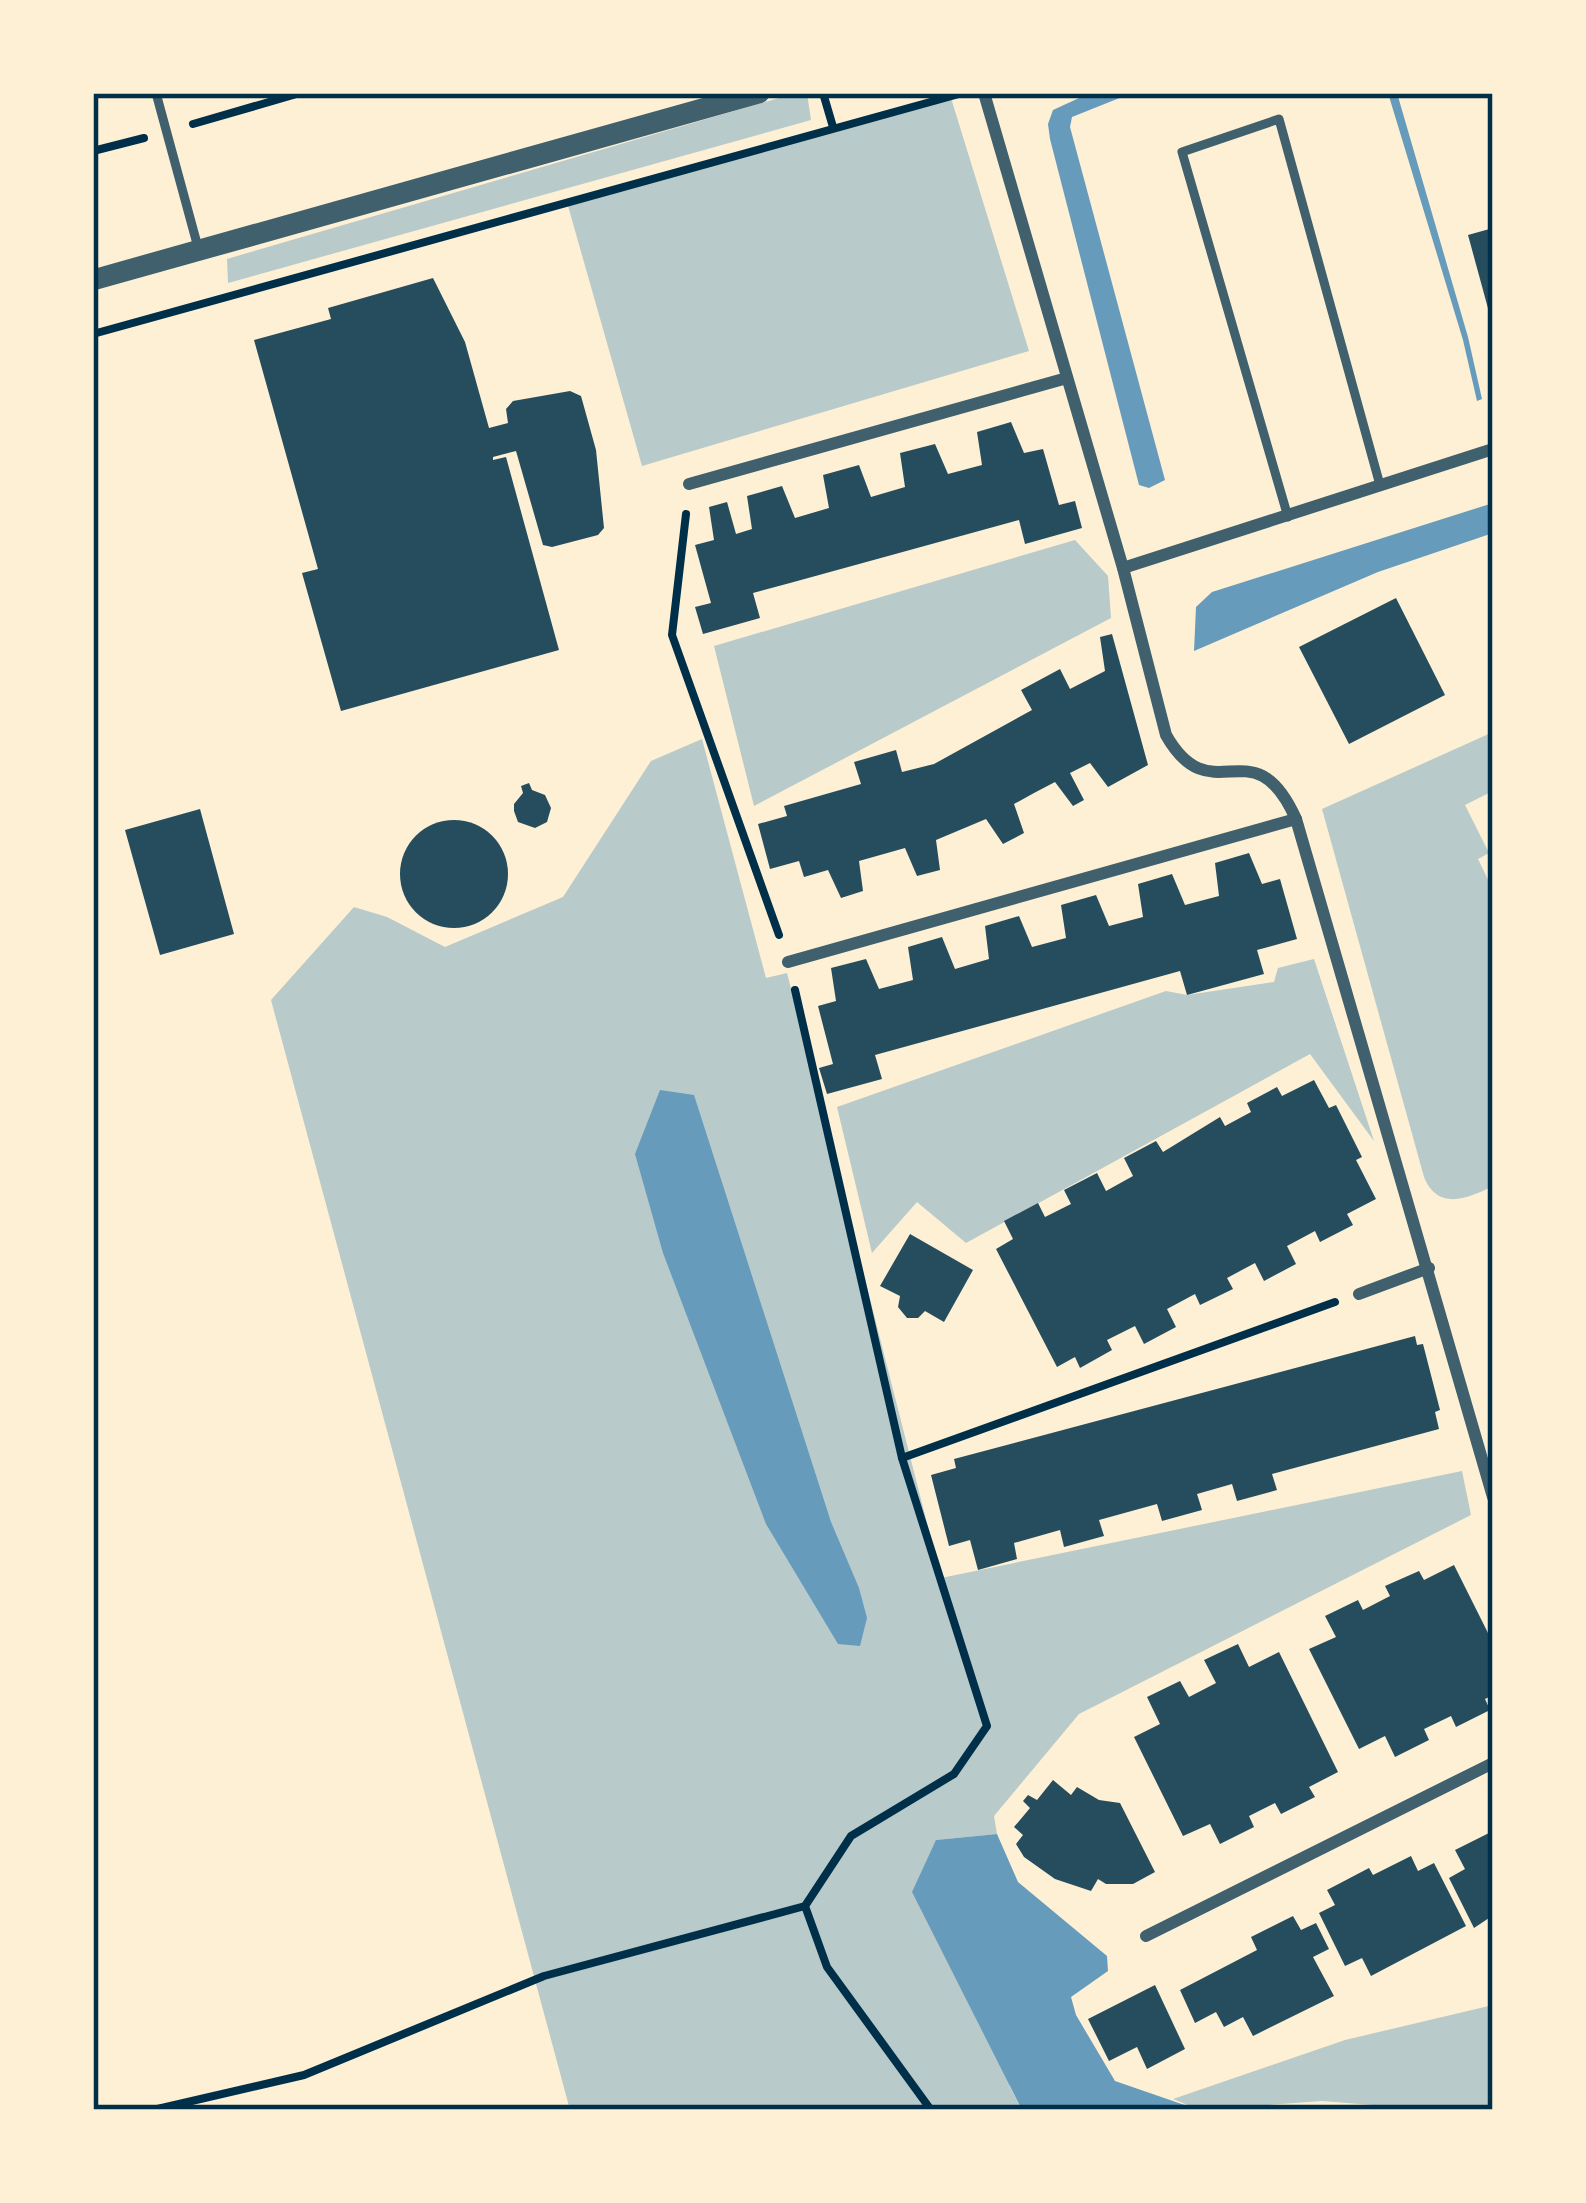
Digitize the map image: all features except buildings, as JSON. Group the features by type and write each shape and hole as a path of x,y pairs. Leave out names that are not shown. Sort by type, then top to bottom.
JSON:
{"street":[{"path":"93,280 759,93"},
{"path":"984,93 1123,568 1166,735 1177,755 1203,772 1255,770 1270,778 1296,819 1493,1497"},
{"path":"689,484 1067,378"},
{"path":"1123,568 1493,449"},
{"path":"788,962 1296,819"},
{"path":"1359,1294 1429,1268"},
{"path":"1146,1936 1493,1763"}],"lane":[{"path":"156,93 199,251"},
{"path":"1288,517 1182,152 1279,119 1380,485"}],"path":[{"path":"823,93 833,128"},
{"path":"93,334 965,93"},
{"path":"153,2110 304,2075 544,1976 805,1906 851,1836 954,1774 987,1726 902,1457 788,962 672,635 689,484"},
{"path":"902,1457 1359,1294"},
{"path":"805,1906 827,1967 932,2110"}],"shaded area":[{"path":"807,93 811,120 228,283 227,259"},
{"path":"951,98 1029,351 642,466 568,206"},
{"path":"1075,540 1108,576 1111,618 754,806 714,646"},
{"path":"1493,732 1493,791 1465,805 1489,853 1478,859 1493,890 1493,1186 1454,1199 1437,1195 1424,1177 1322,809"},
{"path":"702,739 766,978 787,973 941,1578 1462,1471 1471,1515 1079,1714 994,1816 997,1834 936,1840 1010,2087 1022,2110 570,2110 271,1000 354,907 387,917 445,947 563,897 651,761"},
{"path":"1314,959 1374,1141 1310,1054 966,1243 917,1202 872,1253 837,1107 1166,991 1187,995 1274,982 1278,968"},
{"path":"1493,2005 1493,2110 1322,2101 1200,2110 1173,2099 1345,2040"}],"water":[{"path":"1090,93 1132,93 1072,117 1070,127 1165,480 1149,488 1139,485 1050,139 1053,110"},
{"path":"1388,93 1397,93 1468,337 1482,399 1477,401 1463,340"},
{"path":"1493,503 1493,533 1378,572 1194,651 1196,607 1212,592"},
{"path":"660,1090 694,1095 831,1522 859,1588 867,1618 860,1646 838,1644 766,1524 663,1253 635,1154"},
{"path":"997,1834 1018,1882 1107,1956 1108,1971 1071,1997 1076,2015 1115,2081 1199,2110 1022,2110 912,1892 936,1840"}]}
